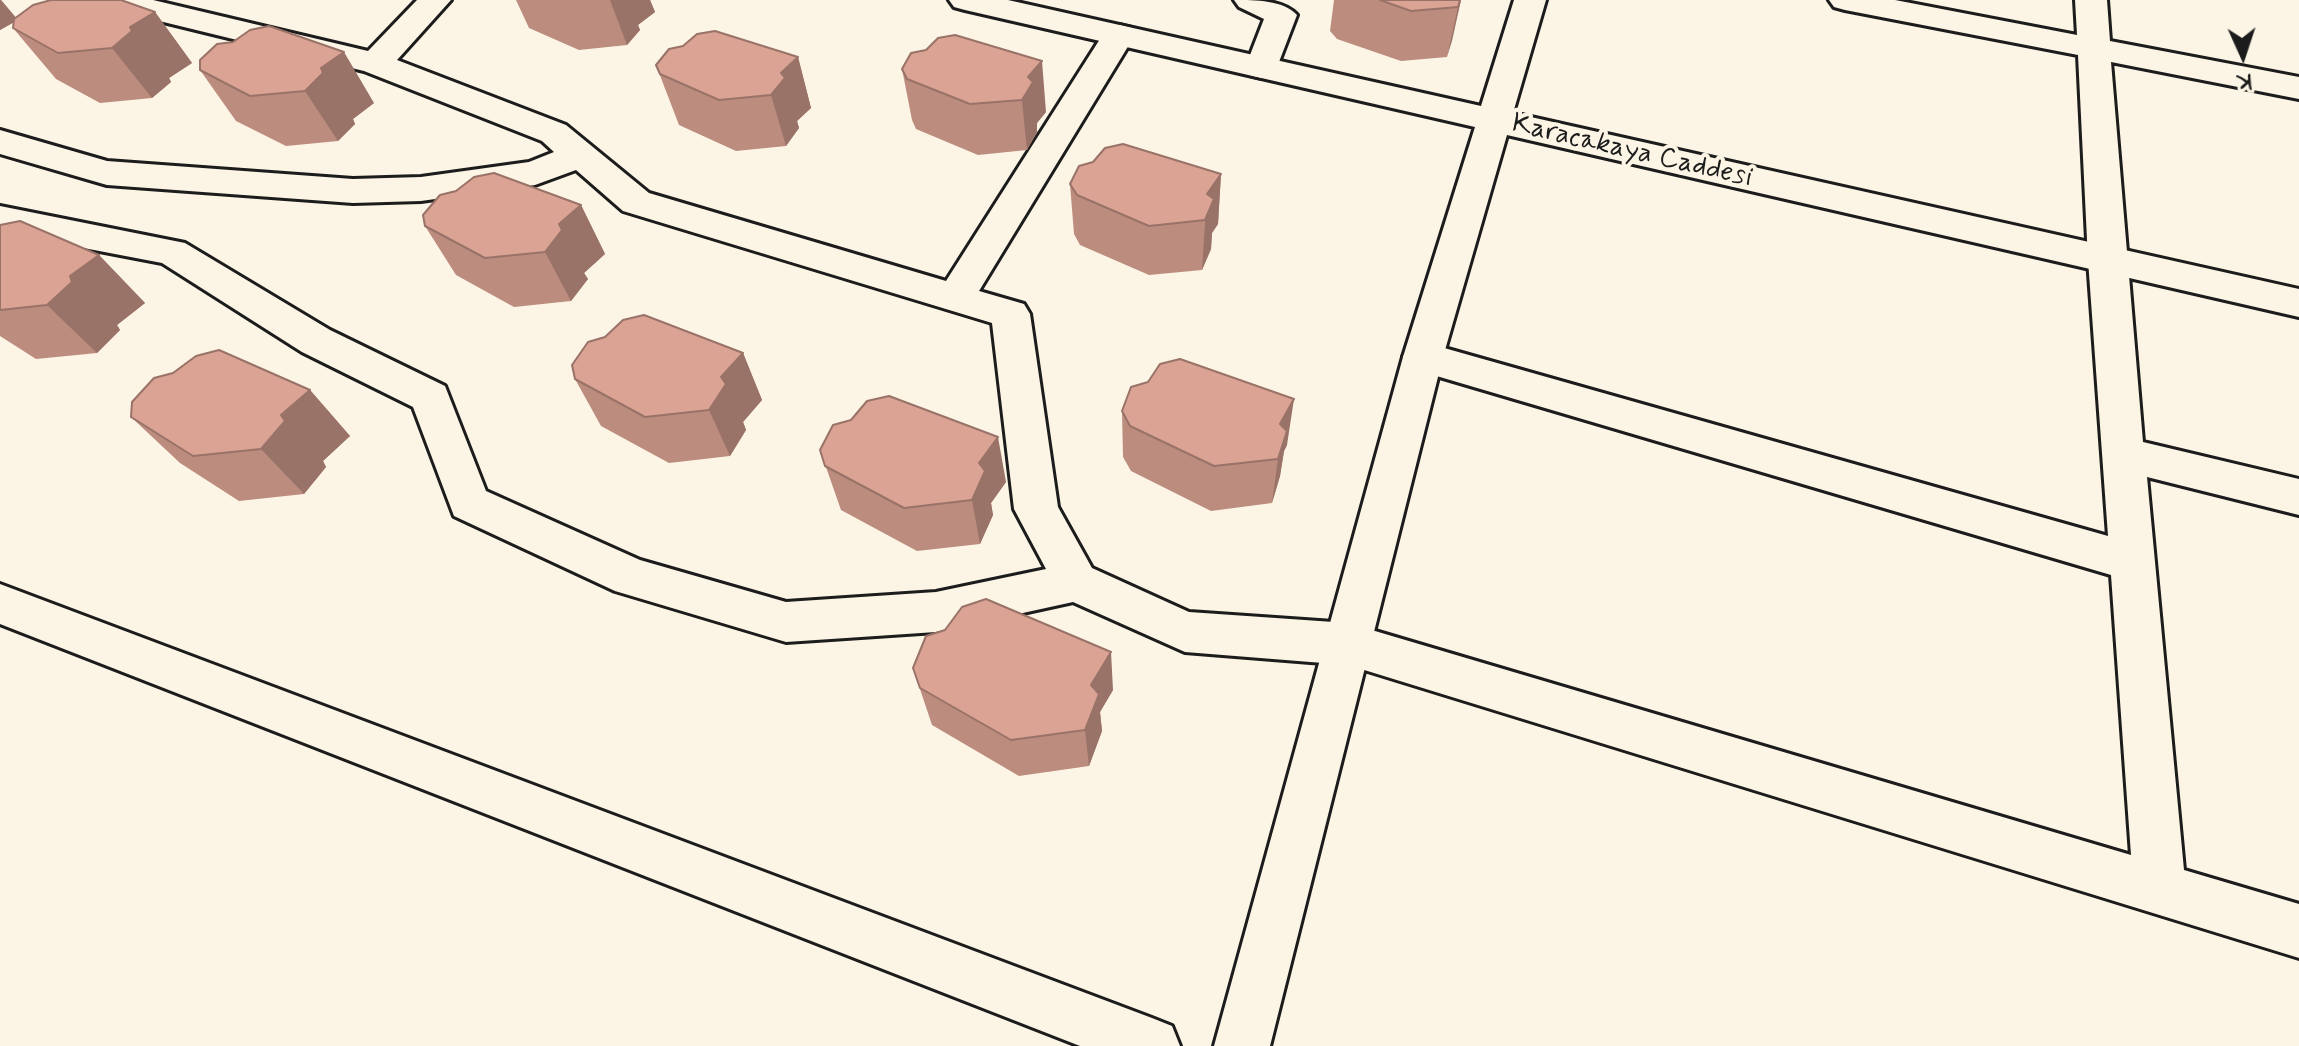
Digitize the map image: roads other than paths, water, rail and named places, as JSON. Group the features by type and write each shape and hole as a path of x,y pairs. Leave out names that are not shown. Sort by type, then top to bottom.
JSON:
{"street":[{"path":"113,0 375,63 554,133 636,202 1010,314 1036,509 1076,582 1185,632 1348,644 2299,931"},
{"path":"375,63 435,0"},
{"name":"Karacakaya Caddesi","path":"965,0 2299,303"},
{"path":"1250,0 1281,15 1262,68"},
{"path":"1242,1046 1423,357 1530,0"},
{"path":"1845,0 2299,88"},
{"path":"2091,0 2107,260 2160,889"},
{"path":"955,298 1119,35"},
{"path":"0,142 107,173 353,191 421,189 535,173 580,155"},
{"path":"0,219 172,252 316,341 430,397 469,503 631,577 786,622 936,612 1076,582"},
{"path":"1423,357 2133,562"},
{"path":"2124,454 2299,497"},
{"path":"0,604 1152,1046"}]}
